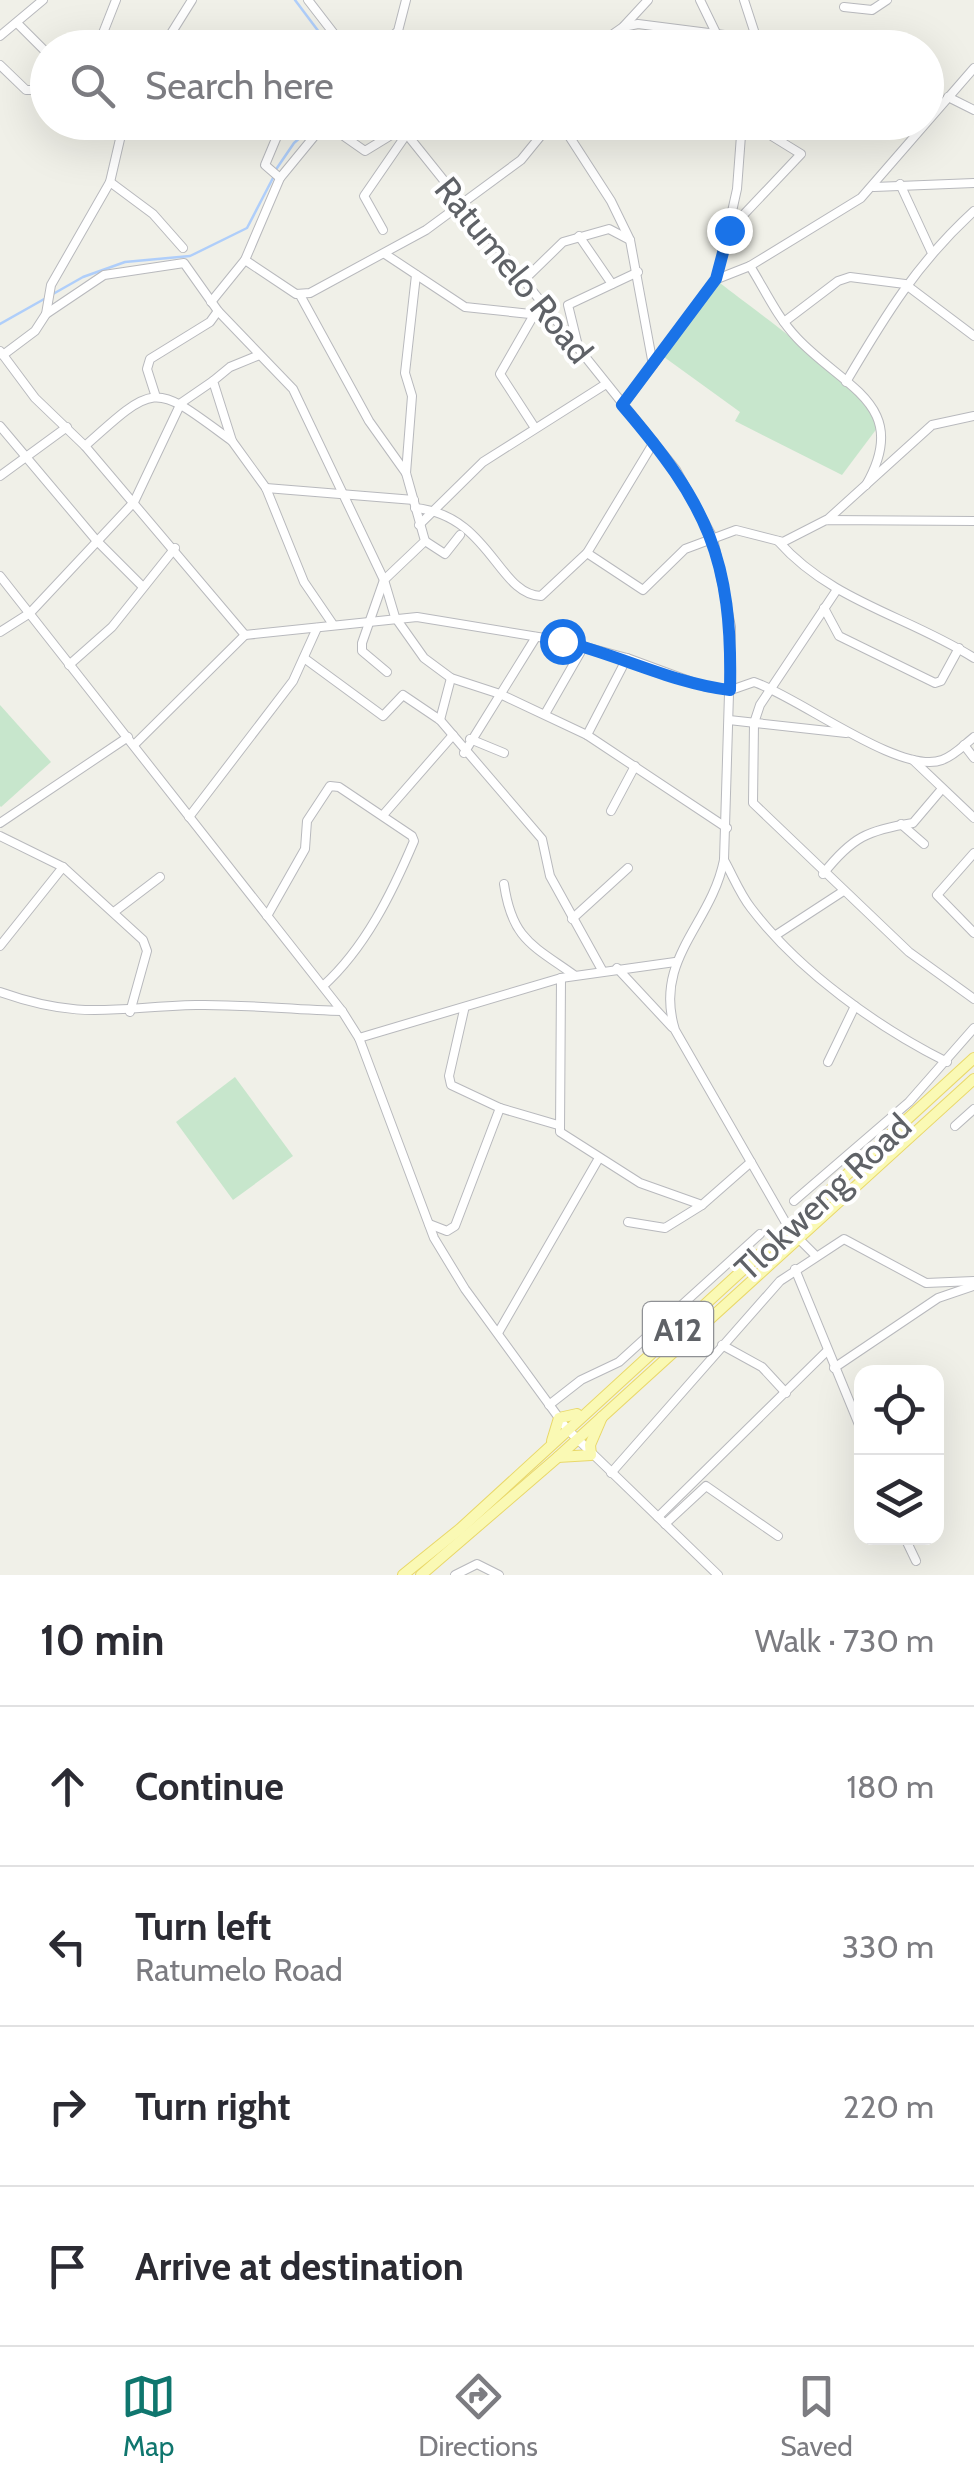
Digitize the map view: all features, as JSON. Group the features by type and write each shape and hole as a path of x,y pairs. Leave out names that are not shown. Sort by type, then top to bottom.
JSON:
{"main road":[{"name":"Tlokweng Road","path":"402,1575 790,1230 974,1058"},
{"name":"Tlokweng Road","path":"421,1575 558,1458 974,1078"},
{"path":"544,1449 554,1440 559,1418 575,1416 589,1406"},
{"path":"558,1458 592,1455 590,1445 602,1416"}],"street":[{"path":"0,36 43,0"},
{"path":"104,30 116,0"},
{"path":"173,30 192,0"},
{"path":"308,0 331,30"},
{"path":"398,30 406,0"},
{"path":"619,30 648,0"},
{"path":"700,0 716,30"},
{"path":"744,0 756,30"},
{"path":"862,0 867,10"},
{"path":"844,7 867,10 887,0"},
{"path":"17,23 30,36"},
{"path":"623,27 638,24 682,30"},
{"path":"0,65 30,91"},
{"path":"944,102 974,68"},
{"path":"0,85 10,76"},
{"path":"948,97 974,110"},
{"path":"46,314 51,285 110,182 120,140"},
{"path":"274,140 266,160 267,171 280,178"},
{"path":"212,302 245,260 280,178 312,140"},
{"path":"349,140 366,152 383,140"},
{"path":"383,230 364,196 394,140"},
{"name":"Ratumelo Road","path":"411,140 654,442 696,500 713,538 731,627 724,860 716,894 675,962 669,992 675,1030 790,1230 816,1256"},
{"path":"300,295 355,265 385,254 521,160 537,140"},
{"path":"572,140 611,201 630,240 653,366"},
{"path":"622,405 716,279 729,230 742,140"},
{"path":"729,230 801,154 776,140"},
{"path":"716,279 750,266 874,186 912,140"},
{"path":"110,182 156,216 182,248"},
{"path":"874,186 974,183"},
{"path":"900,184 931,250"},
{"path":"846,382 905,284 931,250 974,211"},
{"path":"523,281 563,242 608,229 630,240"},
{"path":"579,236 612,284"},
{"path":"385,254 464,307 549,316"},
{"path":"245,260 300,295 368,421 406,473 425,541 445,554 460,535"},
{"path":"245,634 86,446 35,398 1,353 34,331 46,314 104,275 178,262 185,265 218,311 292,389 384,580 395,617 424,658 451,678 500,694 587,734 727,828"},
{"path":"750,266 784,322 875,408 882,428 879,460 866,485"},
{"path":"578,349 567,306 638,272"},
{"path":"406,473 412,396 404,373 416,275"},
{"path":"784,322 844,278 905,284 974,336"},
{"path":"155,394 147,369 150,359 210,322 218,311"},
{"path":"535,314 500,374 535,428"},
{"path":"0,632 30,613 134,502 180,403 230,367 257,356"},
{"path":"213,382 232,441"},
{"path":"419,526 484,462 606,384"},
{"path":"86,446 133,403 155,394 180,403 232,441 266,488 304,582 332,623"},
{"path":"778,542 790,540 826,520 932,424 973,418"},
{"path":"0,426 96,540 142,586"},
{"path":"0,476 67,427"},
{"path":"266,488 342,493 436,510 475,533 502,572 535,597 550,593 587,554 654,442"},
{"path":"826,520 974,521"},
{"path":"587,554 643,590 678,553 736,530 778,542 836,591 974,658"},
{"path":"387,672 362,651 368,619 384,580 425,541"},
{"path":"69,666 112,627 175,548"},
{"path":"0,576 342,1011 359,1038 429,1224 465,1289 567,1430 718,1575"},
{"path":"836,591 769,687 754,723 753,803 909,952 974,999"},
{"path":"824,608 838,636 934,683 941,681 960,648"},
{"path":"0,824 131,741 245,634 395,617 584,646 627,658 686,683 730,690 752,682 769,687 850,734 913,760 938,762"},
{"path":"189,817 293,680 317,628"},
{"path":"464,753 536,636"},
{"path":"545,714 584,646"},
{"path":"304,658 382,716 403,695 440,720 464,753 542,839 550,876 602,970"},
{"path":"587,734 627,658"},
{"path":"440,720 451,678"},
{"path":"729,720 850,734"},
{"path":"384,814 453,735"},
{"path":"928,778 938,762 974,737"},
{"path":"470,739 504,753"},
{"path":"964,745 974,758"},
{"path":"913,760 940,790 974,818"},
{"path":"611,811 634,766"},
{"path":"268,916 305,849 308,821 328,787 339,786 384,814 414,841 352,958 323,986"},
{"path":"823,874 847,843 901,824 913,824 940,790"},
{"path":"901,824 924,844"},
{"path":"0,836 63,867 146,946 130,1012"},
{"path":"974,853 937,895 974,933"},
{"path":"724,860 750,908 776,935 855,1006 904,1041 947,1062"},
{"path":"964,864 974,872"},
{"path":"0,946 63,867"},
{"path":"572,918 628,868"},
{"path":"114,912 160,877"},
{"path":"504,884 509,917 516,928 532,946 574,976"},
{"path":"776,935 842,892"},
{"path":"359,1038 464,1010 561,978 617,967 675,962"},
{"path":"617,967 675,1030"},
{"path":"558,1125 561,978"},
{"path":"0,992 66,1010 130,1012 194,1005 342,1011"},
{"path":"828,1062 855,1006"},
{"path":"464,1010 450,1083 500,1108 558,1125 599,1158 640,1183 702,1205"},
{"path":"794,1201 909,1102 974,1028"},
{"path":"429,1224 450,1231 456,1226 500,1108"},
{"path":"955,1126 974,1109"},
{"path":"498,1333 599,1158"},
{"path":"628,1222 665,1228 702,1205 751,1162"},
{"path":"549,1405 581,1380 619,1362 760,1234"},
{"path":"611,1473 722,1344 795,1269 847,1239 926,1284 973,1284"},
{"path":"795,1269 854,1414"},
{"path":"834,1368 938,1298 973,1284"},
{"path":"722,1344 762,1366 786,1393"},
{"path":"662,1521 745,1428 757,1424 827,1351"},
{"path":"662,1521 706,1486 778,1536"},
{"path":"908,1545 916,1561"},
{"path":"455,1575 477,1564 499,1575"}],"green space":[{"path":"720,283 808,350 868,410 878,427 842,475 735,421 740,412 664,357"},
{"path":"0,705 51,762 1,807 0,806"},
{"path":"235,1077 293,1156 233,1200 176,1122"}],"waterway":[{"path":"295,0 318,30"},
{"path":"277,168 297,140"},
{"path":"53,294 83,277 125,262 190,256 247,228 274,176"},
{"path":"0,324 46,298"}],"route":[{"path":"562,641 654,667 686,683 730,690 731,627 713,538 696,500 676,470 622,405 716,279 729,230"}]}
